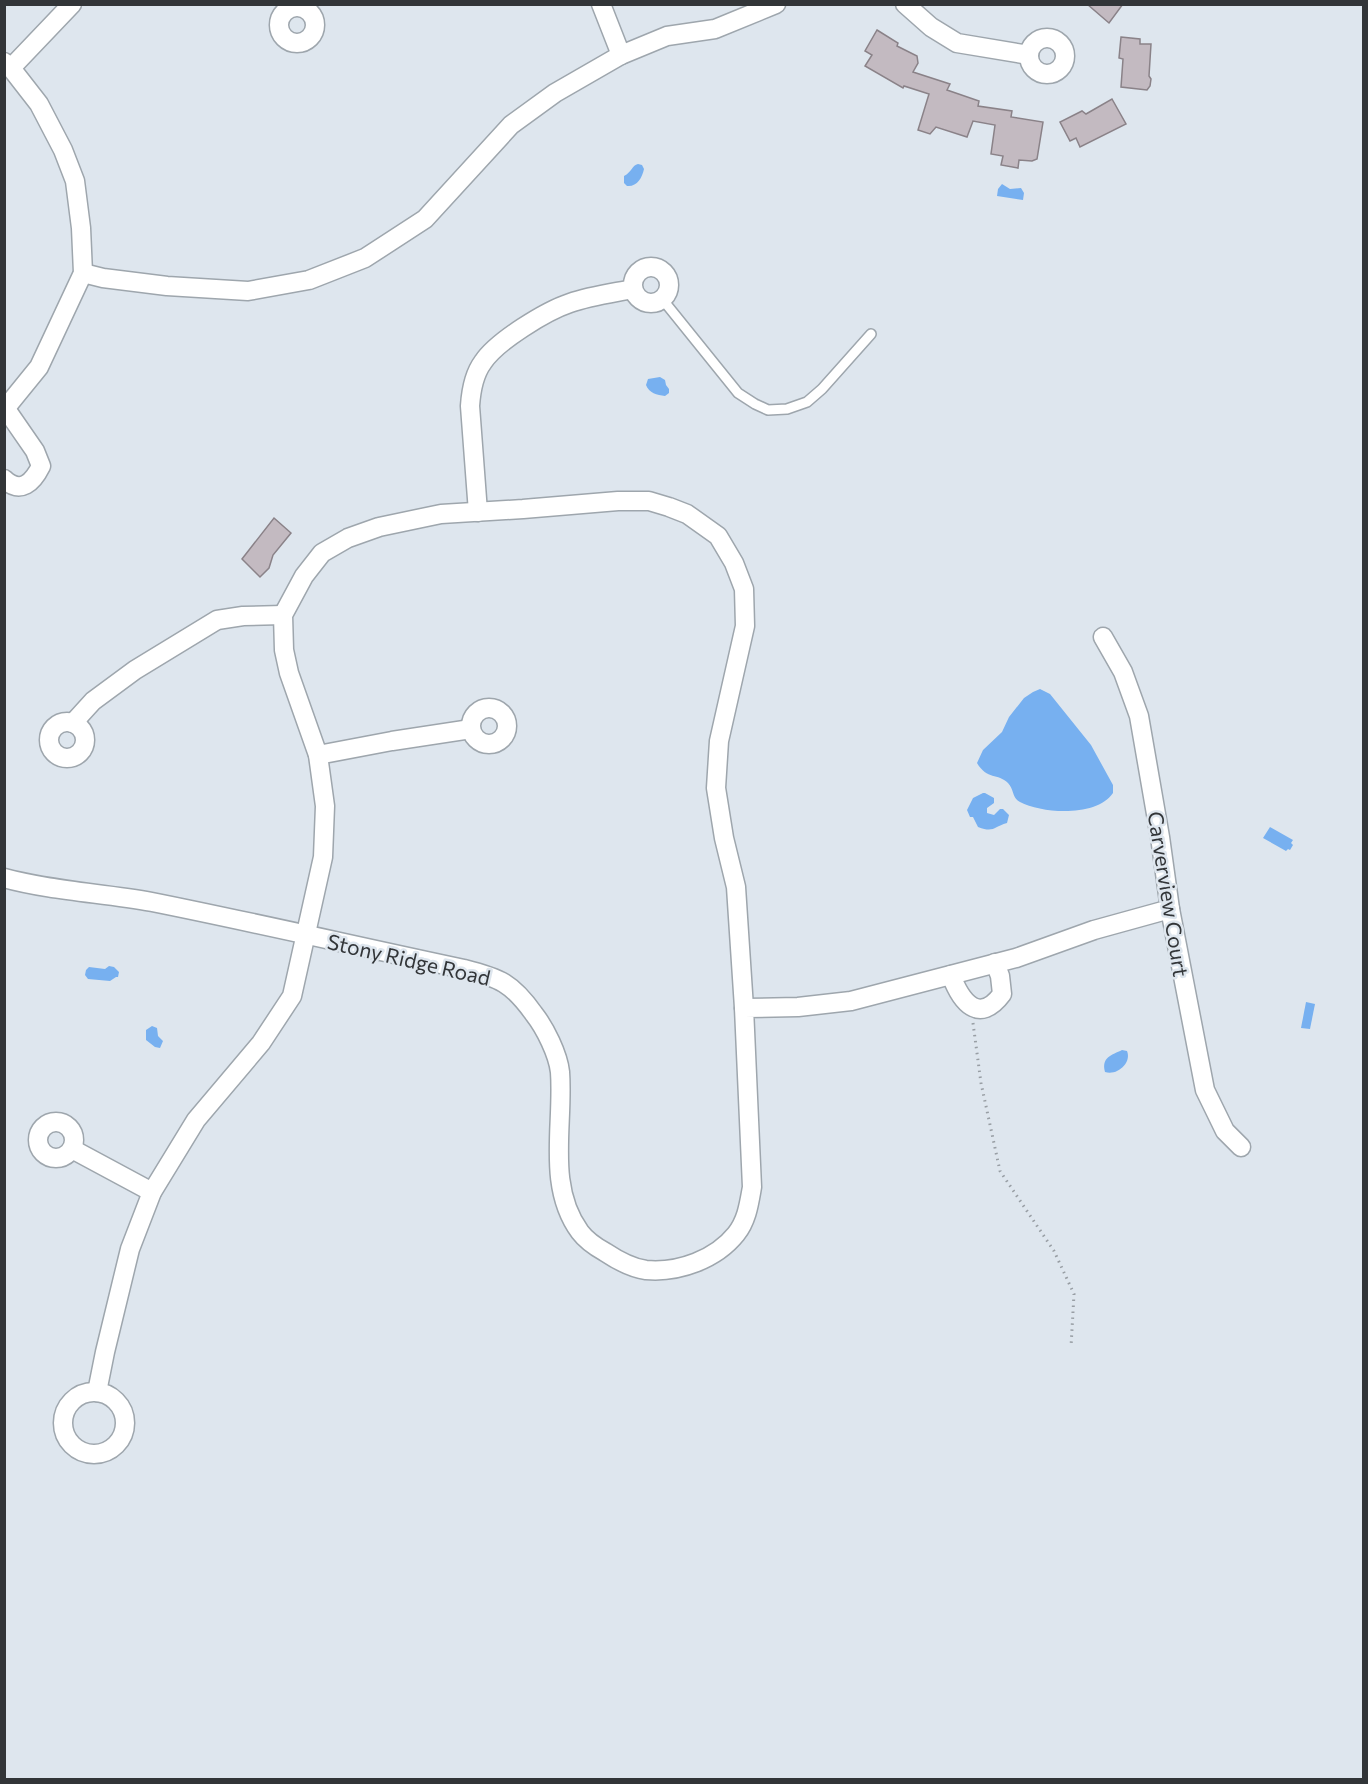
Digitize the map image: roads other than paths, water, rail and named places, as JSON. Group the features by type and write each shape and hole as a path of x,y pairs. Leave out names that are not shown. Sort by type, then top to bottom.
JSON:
{"street":[{"path":"4,479 10,484 23,486 29,484 41,466 35,451 5,410 39,367 83,273 81,228 75,182 63,150 39,104 8,65 72,4"},
{"path":"601,4 621,55"},
{"path":"83,273 103,278 167,286 248,291 309,280 365,258 424,219 511,125 555,93 621,55 667,36 715,29 776,4"},
{"path":"904,4 931,27 957,43 1029,55"},
{"path":"646,267 664,271 670,282 668,294 663,300 654,303 638,298 633,288 634,280 641,270 646,267"},
{"path":"478,512 470,406 471,391 483,362 507,339 525,326 570,303 633,288"},
{"name":"Stony Ridge Road","path":"4,878 27,884 123,897 306,935 464,969 488,975 510,985 541,1023 560,1070 562,1191 573,1221 582,1234 596,1247 630,1266 646,1270 665,1270 711,1257 736,1234 748,1214 752,1187 736,887 723,838 717,788 719,741 745,626 744,589 734,563 718,536 687,514 649,501 618,501 441,514 379,527 348,538 322,553 304,576 283,615"},
{"path":"74,723 93,701 135,670 217,620 243,616 283,615 284,650 289,673 318,755 325,806 323,857 292,996 261,1043 196,1120 152,1192 130,1249 97,1392"},
{"name":"Carverview Court","path":"1103,637 1123,672 1139,716 1170,909 1205,1090 1225,1131 1241,1147"},
{"path":"318,755 471,729"},
{"path":"744,1008 798,1007 851,1001 1016,958 1115,924 1170,909"},
{"path":"951,975 961,996 971,1006 981,1009 994,1005 1002,994 1000,976 995,963"},
{"path":"72,1149 152,1192"}],"lane":[{"path":"663,300 738,393 768,410 787,409 807,402 871,334"}],"water":[{"path":"638,164 644,169 642,176 636,183 627,186 624,183 624,176"},
{"path":"1002,184 1010,189 1021,188 1024,193 1023,200 997,196"},
{"path":"660,377 665,380 669,389 669,393 665,396 654,393 646,385 648,379"},
{"path":"1040,689 1050,694 1091,745 1113,785 1113,793 1105,801 1083,810 1069,811 1030,806 1017,800 1008,783 985,772 977,763 983,750 1002,732 1009,717 1024,698"},
{"path":"983,793 994,798 994,803 987,808 987,813 994,815 1003,809 1009,815 1007,823 991,829 983,829 978,827 973,817 970,817 967,810 973,798"},
{"path":"1270,827 1293,840 1290,850 1286,851 1263,838"},
{"path":"109,966 119,972 118,977 110,981 88,979 85,975 89,967 105,969"},
{"path":"1306,1002 1315,1004 1310,1029 1301,1028"},
{"path":"152,1026 157,1028 158,1036 163,1041 160,1048 146,1040 146,1030"},
{"path":"1122,1050 1127,1051 1128,1056 1122,1068 1110,1073 1105,1072 1106,1060"}]}
